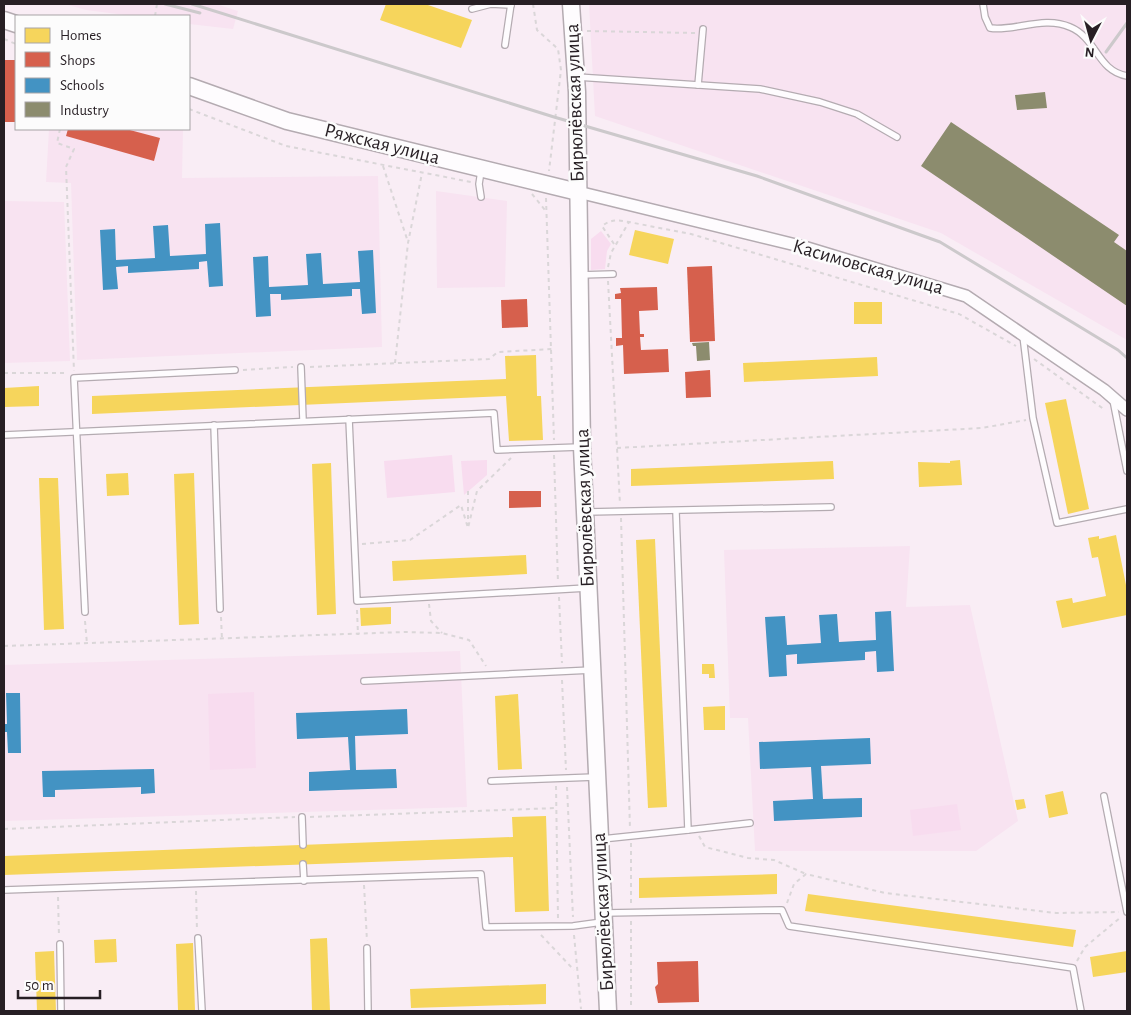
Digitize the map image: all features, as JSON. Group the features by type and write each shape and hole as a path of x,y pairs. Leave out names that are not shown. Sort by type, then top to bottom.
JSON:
{"street":[{"name":"Бирюлёвская улица","path":"571,4 577,77 578,275 582,447 608,1011"},
{"name":"Ряжская улица","path":"190,86 287,121 480,176 547,184 578,192"},
{"name":"Касимовская улица","path":"578,192 804,247 966,296 1127,410"}],"lane":[{"path":"472,8 491,4 511,4 505,45"},
{"path":"983,4 985,17 990,28 1002,30 1020,25 1057,23 1070,26 1082,34 1115,74 1127,76"},
{"path":"698,85 702,31"},
{"path":"577,77 760,89 820,102 857,114 897,137"},
{"path":"480,176 481,197"},
{"path":"578,275 611,274"},
{"path":"1023,335 1033,418 1057,523 1127,509"},
{"path":"301,367 303,420"},
{"path":"85,612 74,375 234,370"},
{"path":"1112,398 1127,471"},
{"path":"4,435 494,412 497,450 582,447"},
{"path":"349,419 357,601 588,588"},
{"path":"214,425 220,609"},
{"path":"585,512 676,512 831,506"},
{"path":"676,512 688,830"},
{"path":"364,681 592,670"},
{"path":"491,780 597,777"},
{"path":"1104,796 1127,912"},
{"path":"302,817 303,845"},
{"path":"600,839 750,823"},
{"path":"304,864 304,881"},
{"path":"4,890 481,874 486,927 573,926 631,912 782,910 790,926 1073,968 1081,1011"},
{"path":"198,938 202,1011"},
{"path":"60,944 61,1011"},
{"path":"367,948 368,1011"}],"path":[{"path":"533,4 537,30 558,49 561,70 545,211 553,349 558,590 573,926 581,1009"},
{"path":"587,31 702,31"},
{"path":"190,109 286,146 422,174 480,176"},
{"path":"4,373 74,375 66,167 74,149 57,143 60,130"},
{"path":"383,166 408,243"},
{"path":"395,363 408,243 422,174"},
{"path":"530,193 545,211"},
{"path":"615,244 602,226 608,221 629,222 691,234 959,314 1023,350"},
{"path":"629,222 611,253 611,274 621,512 631,837 631,1006"},
{"path":"234,370 489,359 498,352 553,349"},
{"path":"1030,356 1112,415"},
{"path":"617,448 982,428 1033,418"},
{"path":"468,528 477,490 520,449"},
{"path":"468,491 468,528"},
{"path":"354,544 410,540 461,505 468,528"},
{"path":"429,597 431,621 442,633"},
{"path":"357,601 358,635"},
{"path":"220,609 222,640"},
{"path":"85,612 87,644"},
{"path":"4,646 222,640 404,632 442,633 469,640 492,675"},
{"path":"556,778 558,926"},
{"path":"4,830 557,808"},
{"path":"705,846 748,858 774,860 806,874 885,893 1056,913 1127,912"},
{"path":"782,910 788,902 794,884 806,874"},
{"path":"364,878 367,948"},
{"path":"196,883 198,938"},
{"path":"58,889 60,944"},
{"path":"1073,968 1085,947 1127,912"},
{"path":"533,926 576,971"}],"shaded area":[{"path":"65,4 216,4 238,11 233,29 190,24 190,15 125,15 86,10"},
{"path":"589,4 1127,4 1127,340 941,233 595,116"},
{"path":"49,130 183,130 182,178 378,176 382,347 77,360 71,183 46,182"},
{"path":"436,191 507,201 505,287 437,288"},
{"path":"4,201 64,202 70,361 4,363"},
{"path":"601,231 611,244 607,251 605,269 591,270 591,239"},
{"path":"452,455 455,492 387,498 384,461"},
{"path":"487,460 487,475 464,495 461,461"},
{"path":"910,546 906,607 970,605 1018,821 976,851 755,851 748,718 730,718 724,550"},
{"path":"460,651 467,807 4,821 4,665"},
{"path":"254,692 256,768 210,770 208,694"},
{"path":"957,804 961,830 913,836 910,810"}],"building: Homes":[{"path":"386,4 425,4 472,20 461,48 380,20"},
{"path":"635,230 674,239 668,264 629,255"},
{"path":"854,302 882,302 882,324 854,324"},
{"path":"536,355 537,396 541,396 543,440 509,441 506,396 92,414 92,396 506,379 505,356"},
{"path":"877,357 878,376 744,382 743,363"},
{"path":"39,386 39,406 4,407 4,388"},
{"path":"1066,399 1089,509 1068,514 1045,403"},
{"path":"960,460 962,485 919,487 918,462 950,463 950,461"},
{"path":"833,461 834,479 631,486 631,469"},
{"path":"331,463 336,614 317,615 312,464"},
{"path":"128,473 129,495 107,496 106,474"},
{"path":"194,473 199,624 179,625 174,474"},
{"path":"39,478 58,478 64,629 44,630"},
{"path":"1116,535 1127,590 1127,615 1062,628 1056,601 1072,598 1073,603 1106,596 1098,557 1092,558 1088,538 1099,536 1099,539"},
{"path":"655,539 667,807 648,808 636,540"},
{"path":"526,555 527,574 393,581 392,561"},
{"path":"391,607 391,624 361,626 360,608"},
{"path":"702,664 714,664 715,678 709,678 709,674 702,674"},
{"path":"518,694 522,769 498,770 495,696"},
{"path":"725,706 725,730 704,730 703,707"},
{"path":"1063,791 1068,814 1049,818 1045,795"},
{"path":"1024,799 1026,808 1017,810 1015,800"},
{"path":"546,816 549,911 515,912 513,857 4,875 4,856 513,837 512,817"},
{"path":"777,874 777,894 639,898 639,878"},
{"path":"808,894 1076,930 1073,947 805,911"},
{"path":"327,938 330,1011 312,1011 310,939"},
{"path":"116,939 117,962 95,963 94,940"},
{"path":"193,943 195,1011 178,1011 176,944"},
{"path":"54,951 56,1011 37,1011 35,952"},
{"path":"1127,951 1127,972 1093,977 1090,957"},
{"path":"546,984 546,1004 411,1008 410,989"}],"building: Shops":[{"path":"4,60 15,60 15,122 4,122"},
{"path":"68,130 130,130 160,138 154,161 66,136"},
{"path":"712,266 715,341 690,342 687,267"},
{"path":"657,287 658,310 639,311 640,334 644,334 644,337 640,337 641,350 668,349 669,372 624,374 623,345 616,346 616,338 622,338 621,299 615,299 615,294 621,293 620,288"},
{"path":"527,299 528,327 502,328 501,300"},
{"path":"710,370 711,397 686,398 685,372"},
{"path":"509,491 541,491 541,507 509,508"},
{"path":"698,961 699,1002 658,1003 655,987 658,984 657,962"}],"building: Schools":[{"path":"220,223 223,286 209,287 207,261 199,262 199,269 128,273 128,266 116,267 118,289 103,290 100,230 115,229 116,260 155,258 153,226 168,225 170,256 206,254 205,224"},
{"path":"373,250 376,313 362,314 360,289 352,289 352,296 281,300 281,294 270,294 271,316 256,317 253,257 268,256 269,287 308,285 306,254 321,253 323,284 360,282 358,251"},
{"path":"891,611 894,671 877,672 876,651 865,652 865,660 797,664 797,654 786,655 787,676 769,677 765,617 785,616 787,645 821,643 819,615 837,614 839,642 876,640 875,612"},
{"path":"6,693 20,693 21,753 8,753 7,732 4,732 4,724 7,724"},
{"path":"407,709 408,734 355,736 356,770 396,769 397,788 309,791 309,772 350,770 348,737 297,739 296,713"},
{"path":"870,738 871,764 821,766 823,799 862,798 862,817 774,821 773,801 813,799 811,767 760,769 759,742"},
{"path":"154,769 155,793 141,794 141,787 55,790 55,797 43,797 42,771"}],"building: Industry":[{"path":"1045,92 1047,108 1017,110 1015,95"},
{"path":"951,122 1119,235 1114,242 1127,251 1127,306 921,166"},
{"path":"709,342 710,360 697,361 696,346 693,346 692,343"}],"railway":[{"path":"165,4 200,13"},
{"path":"192,4 554,117 757,176 940,242 1118,350 1127,358"},
{"path":"1106,52 1127,23"}]}
